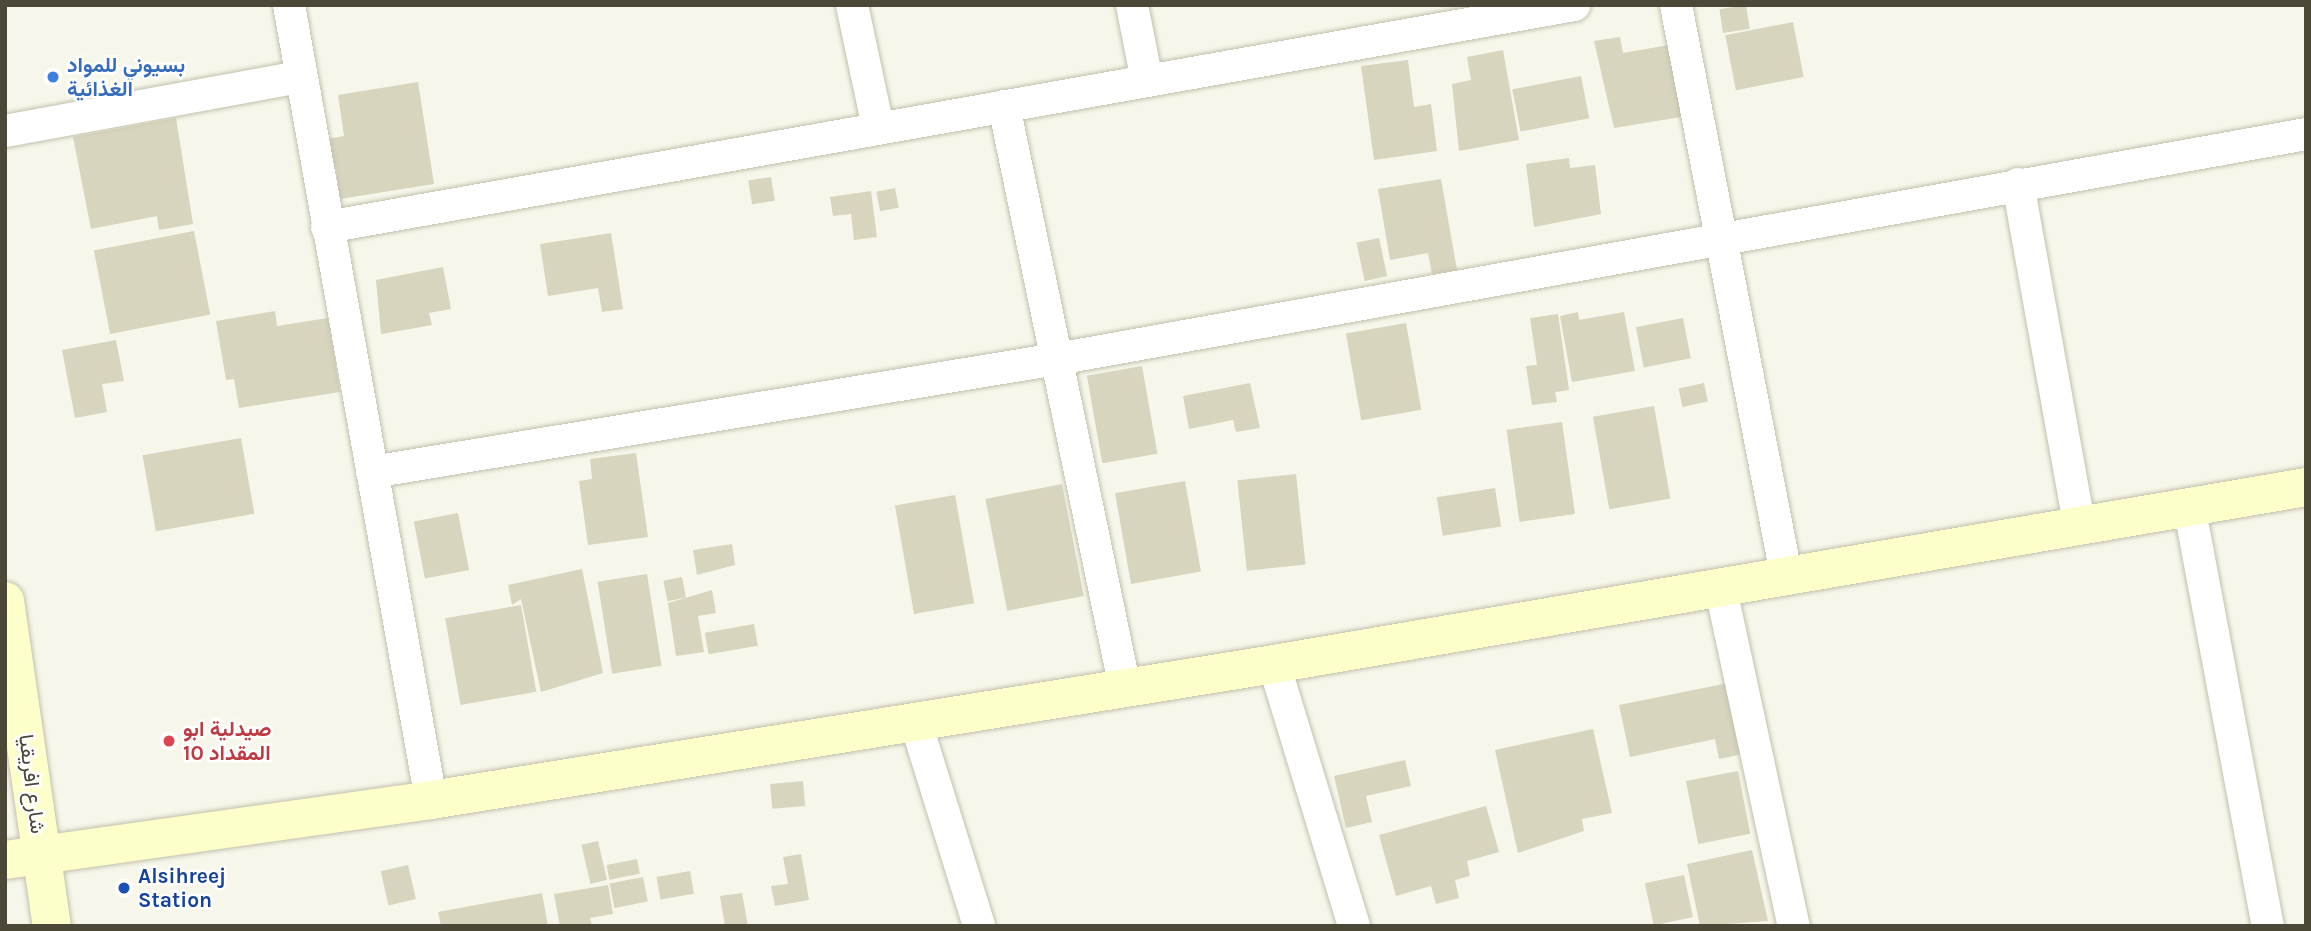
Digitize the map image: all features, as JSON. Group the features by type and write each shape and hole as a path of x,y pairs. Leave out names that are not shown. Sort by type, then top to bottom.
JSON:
{"street":[{"path":"289,5 299,77 431,800"},
{"path":"852,5 878,127"},
{"path":"1132,5 1147,81"},
{"path":"327,228 878,127 1574,5"},
{"path":"1676,5 1786,573"},
{"path":"5,131 299,77"},
{"path":"1004,106 1125,688"},
{"path":"372,472 1057,359 2306,134"},
{"path":"2018,184 2079,524"},
{"path":"23,858 431,800 1275,664 1786,573 2306,487"},
{"path":"2189,505 2268,926"},
{"path":"1720,585 1794,926"},
{"name":"شارع افريقيا","path":"5,601 23,858 52,926"},
{"path":"1275,664 1354,926"},
{"path":"915,720 979,926"}],"building":[{"path":"1746,5 1750,29 1723,33 1719,9"},
{"path":"1793,22 1804,77 1736,90 1725,35"},
{"path":"1620,37 1623,53 1669,45 1681,117 1614,128 1594,41"},
{"path":"1503,50 1519,140 1459,151 1452,84 1471,80 1467,57"},
{"path":"1408,60 1414,107 1431,104 1437,151 1374,160 1361,66"},
{"path":"1581,76 1589,118 1520,132 1512,89"},
{"path":"418,82 434,184 340,199 336,167 326,168 321,140 344,136 338,95"},
{"path":"176,118 193,224 159,230 157,216 91,229 73,137"},
{"path":"1569,158 1570,168 1595,165 1601,214 1534,227 1526,164"},
{"path":"771,177 775,201 752,204 748,181"},
{"path":"1441,179 1457,270 1432,274 1428,253 1390,260 1378,189"},
{"path":"895,188 899,208 880,211 876,192"},
{"path":"871,191 877,237 854,240 851,214 833,216 830,197"},
{"path":"194,231 210,314 110,334 94,250"},
{"path":"611,233 623,309 602,312 598,288 548,296 540,244"},
{"path":"1379,238 1387,276 1365,281 1357,243"},
{"path":"443,267 451,309 429,313 432,325 381,334 376,280"},
{"path":"275,311 277,326 328,318 340,392 239,408 234,379 226,380 216,321"},
{"path":"1578,312 1579,320 1624,312 1635,371 1572,382 1560,316"},
{"path":"1558,314 1569,390 1555,392 1557,402 1532,405 1526,366 1537,365 1530,318"},
{"path":"1683,318 1691,358 1644,367 1636,327"},
{"path":"1406,323 1421,410 1361,420 1346,334"},
{"path":"116,340 124,381 102,384 107,412 75,418 62,350"},
{"path":"1142,366 1157,454 1102,463 1087,376"},
{"path":"1250,383 1260,428 1236,432 1233,420 1189,429 1183,396"},
{"path":"1704,383 1708,402 1683,407 1679,388"},
{"path":"1654,406 1670,499 1609,509 1593,417"},
{"path":"1562,422 1575,514 1519,522 1507,430"},
{"path":"241,438 254,514 156,531 143,455"},
{"path":"636,453 648,537 588,545 579,481 592,479 590,459"},
{"path":"1296,474 1306,565 1247,571 1237,480"},
{"path":"1185,481 1201,572 1131,584 1115,493"},
{"path":"1062,484 1084,596 1007,611 985,499"},
{"path":"1495,488 1501,527 1443,536 1437,497"},
{"path":"955,495 974,603 914,614 895,506"},
{"path":"458,513 469,570 425,579 414,522"},
{"path":"732,544 735,565 697,575 693,550"},
{"path":"582,569 603,673 541,692 521,599 512,605 508,585"},
{"path":"647,574 662,666 612,674 598,582"},
{"path":"682,577 686,598 667,601 663,581"},
{"path":"712,590 716,613 698,616 704,652 676,656 668,603"},
{"path":"521,605 536,692 460,705 445,618"},
{"path":"754,624 758,646 709,654 705,633"},
{"path":"1733,682 1748,753 1719,759 1715,739 1630,757 1619,705"},
{"path":"1593,729 1612,813 1582,819 1584,831 1518,853 1495,750"},
{"path":"1405,760 1411,786 1366,796 1372,822 1346,828 1334,776"},
{"path":"1738,771 1750,834 1698,844 1686,781"},
{"path":"803,781 805,806 772,809 770,784"},
{"path":"1486,806 1499,852 1467,861 1470,876 1455,880 1459,898 1436,904 1431,886 1396,896 1379,835"},
{"path":"598,841 607,880 590,884 581,845"},
{"path":"1752,850 1768,921 1700,926 1687,864"},
{"path":"801,854 809,900 775,906 771,886 788,884 783,857"},
{"path":"637,859 640,874 609,880 607,865"},
{"path":"408,865 416,899 389,905 381,871"},
{"path":"690,871 694,894 661,900 657,877"},
{"path":"1684,875 1693,917 1654,925 1645,883"},
{"path":"643,877 648,902 614,908 610,883"},
{"path":"608,885 613,914 590,918 592,926 560,926 554,894"},
{"path":"542,893 548,926 441,926 438,912"},
{"path":"742,893 748,926 725,926 720,896"}],"place":[{"name":"بسيوني للمواد الغذائية","path":"53,77"},
{"name":"صيدلية ابو المقداد 10","path":"169,741"},
{"name":"Alsihreej Station","path":"124,888"}]}
